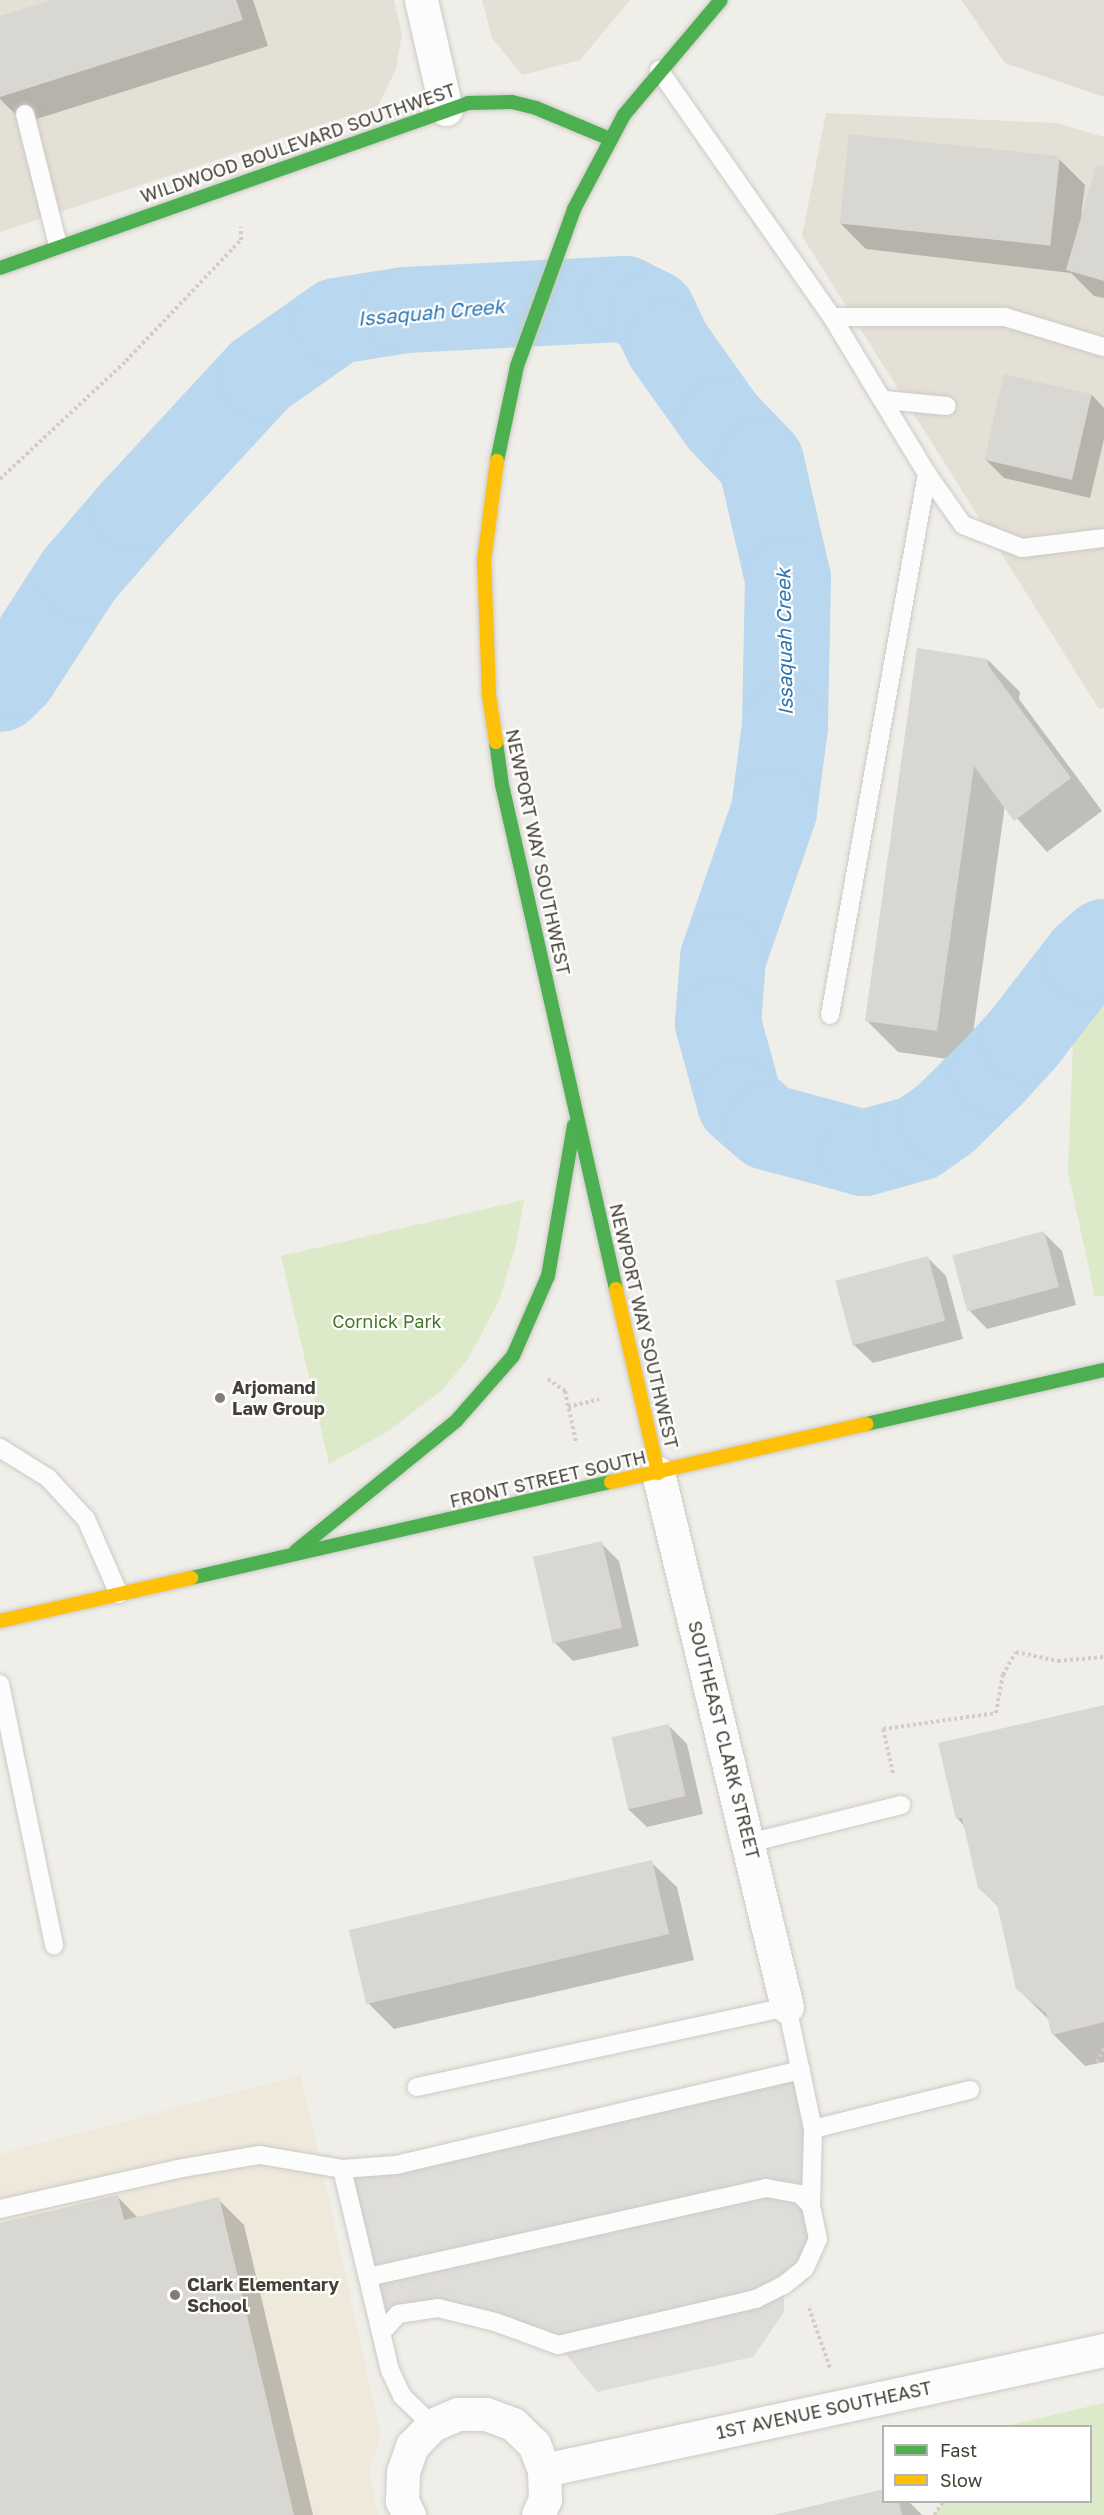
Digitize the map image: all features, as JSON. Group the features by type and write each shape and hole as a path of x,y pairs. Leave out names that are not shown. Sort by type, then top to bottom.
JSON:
{"street":[{"path":"421,0 446,110"},
{"name":"NEWPORT WAY SOUTHWEST","path":"658,1473 498,757 484,627 489,500 517,366 560,244 610,139 659,70 721,0"},
{"name":"WILDWOOD BOULEVARD SOUTHWEST","path":"0,268 58,245 468,103 512,102 610,139"},
{"path":"292,1555 456,1420 480,1398 513,1356 548,1276 577,1108"},
{"name":"FRONT STREET SOUTH","path":"0,1621 1104,1370"},
{"name":"SOUTHEAST CLARK STREET","path":"658,1473 787,2007"},
{"name":"1ST AVENUE SOUTHEAST","path":"544,2470 1104,2350"},
{"path":"409,2515 402,2501 403,2472 412,2446 432,2425 458,2414 495,2417 513,2424 534,2444 544,2470 545,2499 538,2515"}],"lane":[{"path":"659,70 832,317 885,400 927,474 963,525 1022,548 1104,538"},
{"path":"25,114 58,245"},
{"path":"832,317 1005,317 1104,347"},
{"path":"885,400 947,406"},
{"path":"830,1016 927,474"},
{"path":"0,1448 48,1478 86,1519 119,1594"},
{"path":"0,1684 54,1944"},
{"path":"749,1843 901,1805"},
{"path":"382,2332 398,2314 438,2308 495,2322 558,2345 756,2299 784,2285 805,2268 818,2239 811,2206 813,2129 787,2007 417,2087"},
{"path":"0,2209 177,2169 260,2155 342,2169 396,2165 801,2070"},
{"path":"813,2129 970,2090"},
{"path":"342,2169 390,2370 402,2396 432,2425"},
{"path":"368,2277 766,2188 800,2194 811,2206"}],"path":[{"path":"0,479 126,361 241,240 240,183"},
{"path":"537,1372 565,1391 576,1442"},
{"path":"568,1407 606,1397"},
{"path":"901,1805 883,1728 996,1713 1003,1675 1016,1652 1058,1661 1104,1658"},
{"path":"1097,2062 1104,2048"},
{"path":"784,2285 813,2311 831,2372"}],"shaded area":[{"path":"0,0 394,0 402,34 396,69 378,106 0,232"},
{"path":"482,0 630,0 580,60 522,75 492,38"},
{"path":"961,0 1104,0 1104,97 1005,63"},
{"path":"826,113 1057,123 1104,137 1104,708 1099,709 802,236"},
{"path":"801,2070 818,2239 784,2285 784,2312 753,2357 597,2392 558,2345 418,2309 382,2332 342,2169"},
{"name":"Clark Elementary School","path":"301,2075 381,2436 369,2471 378,2515 0,2515 0,2154"}],"green space":[{"path":"1104,988 1104,1295 1095,1297 1068,1172 1074,1016"},
{"name":"Cornick Park","path":"524,1200 516,1245 499,1301 468,1359 441,1391 387,1432 329,1464 281,1256"},
{"path":"1104,2403 1104,2515 934,2515 942,2503 1092,2503 1092,2425 1010,2425"}],"building":[{"path":"52,0 236,0 243,20 0,97 0,16"},
{"path":"849,134 1060,156 1050,246 840,224"},
{"path":"1096,165 1104,167 1104,281 1066,270"},
{"path":"1004,374 1092,394 1072,480 984,460"},
{"path":"917,648 988,659 988,665 1071,778 1014,821 974,766 937,1031 865,1021"},
{"path":"1044,1231 1059,1287 967,1312 952,1256"},
{"path":"928,1256 945,1321 853,1346 835,1281"},
{"path":"602,1541 622,1628 553,1644 533,1557"},
{"path":"1104,1705 1104,2022 1052,2035 1046,2013 1016,1989 997,1904 978,1888 962,1818 956,1819 938,1743"},
{"path":"669,1724 686,1796 628,1809 612,1737"},
{"path":"652,1860 669,1934 366,2004 349,1930"},
{"path":"118,2195 124,2220 219,2197 294,2515 0,2515 0,2223"},
{"path":"882,2489 882,2503 899,2503 902,2515 774,2515"}],"waterway":[{"name":"Issaquah Creek","path":"0,689 15,674 79,575 136,509 260,375 337,321 405,310 625,299 653,313 668,345 722,421 761,462 788,579 785,726 774,811 723,958 718,1023 740,1103 768,1127 864,1153 918,1138 944,1120 994,1071 1024,1038 1086,958 1104,942"}],"traffic: fast":[{"path":"497,461 517,366 574,209 624,115 721,0"},
{"path":"0,268 468,103 512,102 536,108 610,139"},
{"path":"496,742 502,785 616,1289"},
{"path":"296,1551 456,1421 513,1356 548,1276 574,1125"},
{"path":"866,1424 1104,1370"},
{"path":"191,1578 611,1482"}],"traffic: slow":[{"path":"496,742 489,695 484,561 497,461"},
{"path":"616,1289 658,1473"},
{"path":"611,1482 866,1424"},
{"path":"0,1621 191,1578"}],"place":[{"name":"Arjomand Law Group","path":"220,1398"},
{"name":"Clark Elementary School","path":"175,2295"}]}
